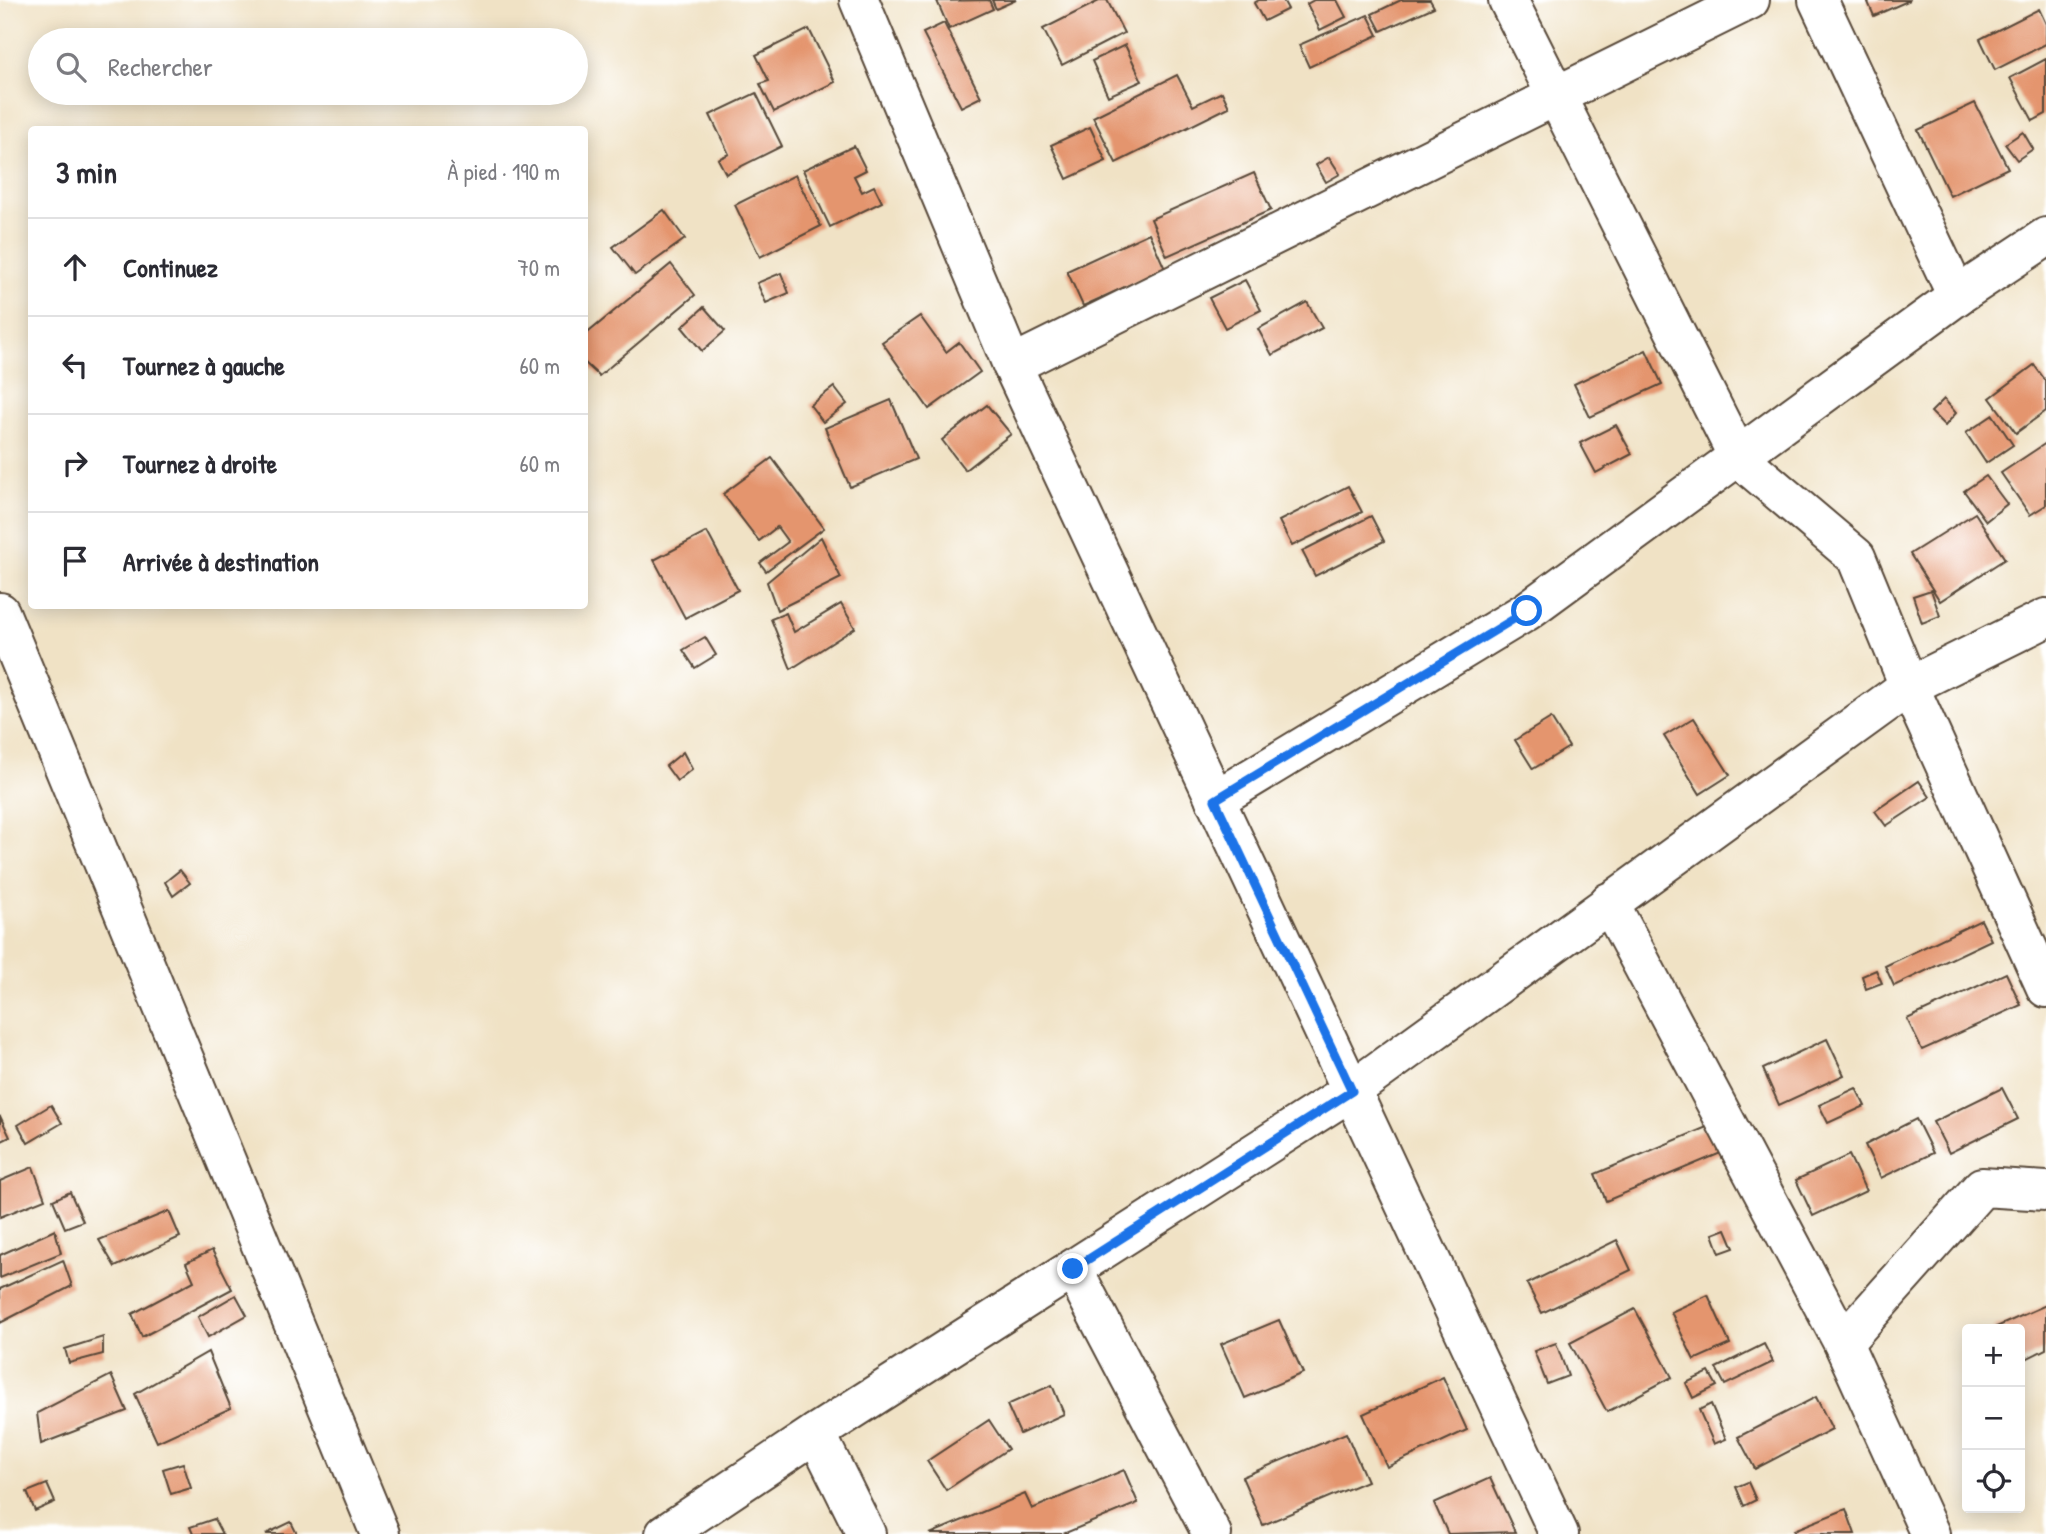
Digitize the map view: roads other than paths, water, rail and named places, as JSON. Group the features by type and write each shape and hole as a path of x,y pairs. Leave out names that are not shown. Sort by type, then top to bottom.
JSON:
{"street":[{"path":"859,0 1012,365 1559,1534"},
{"path":"1508,0 1738,457 1856,557 1909,686 2046,988"},
{"path":"1012,365 1749,0"},
{"path":"1818,0 1957,296"},
{"path":"1215,800 1527,611 1957,296 2046,237"},
{"path":"665,1534 816,1433 1352,1091 1909,686 2046,618"},
{"path":"4,633 380,1534"},
{"path":"1609,902 1843,1343 1930,1534"},
{"path":"1843,1343 1982,1187 2046,1191"},
{"path":"1073,1269 1212,1534"},
{"path":"816,1433 866,1534"}]}
